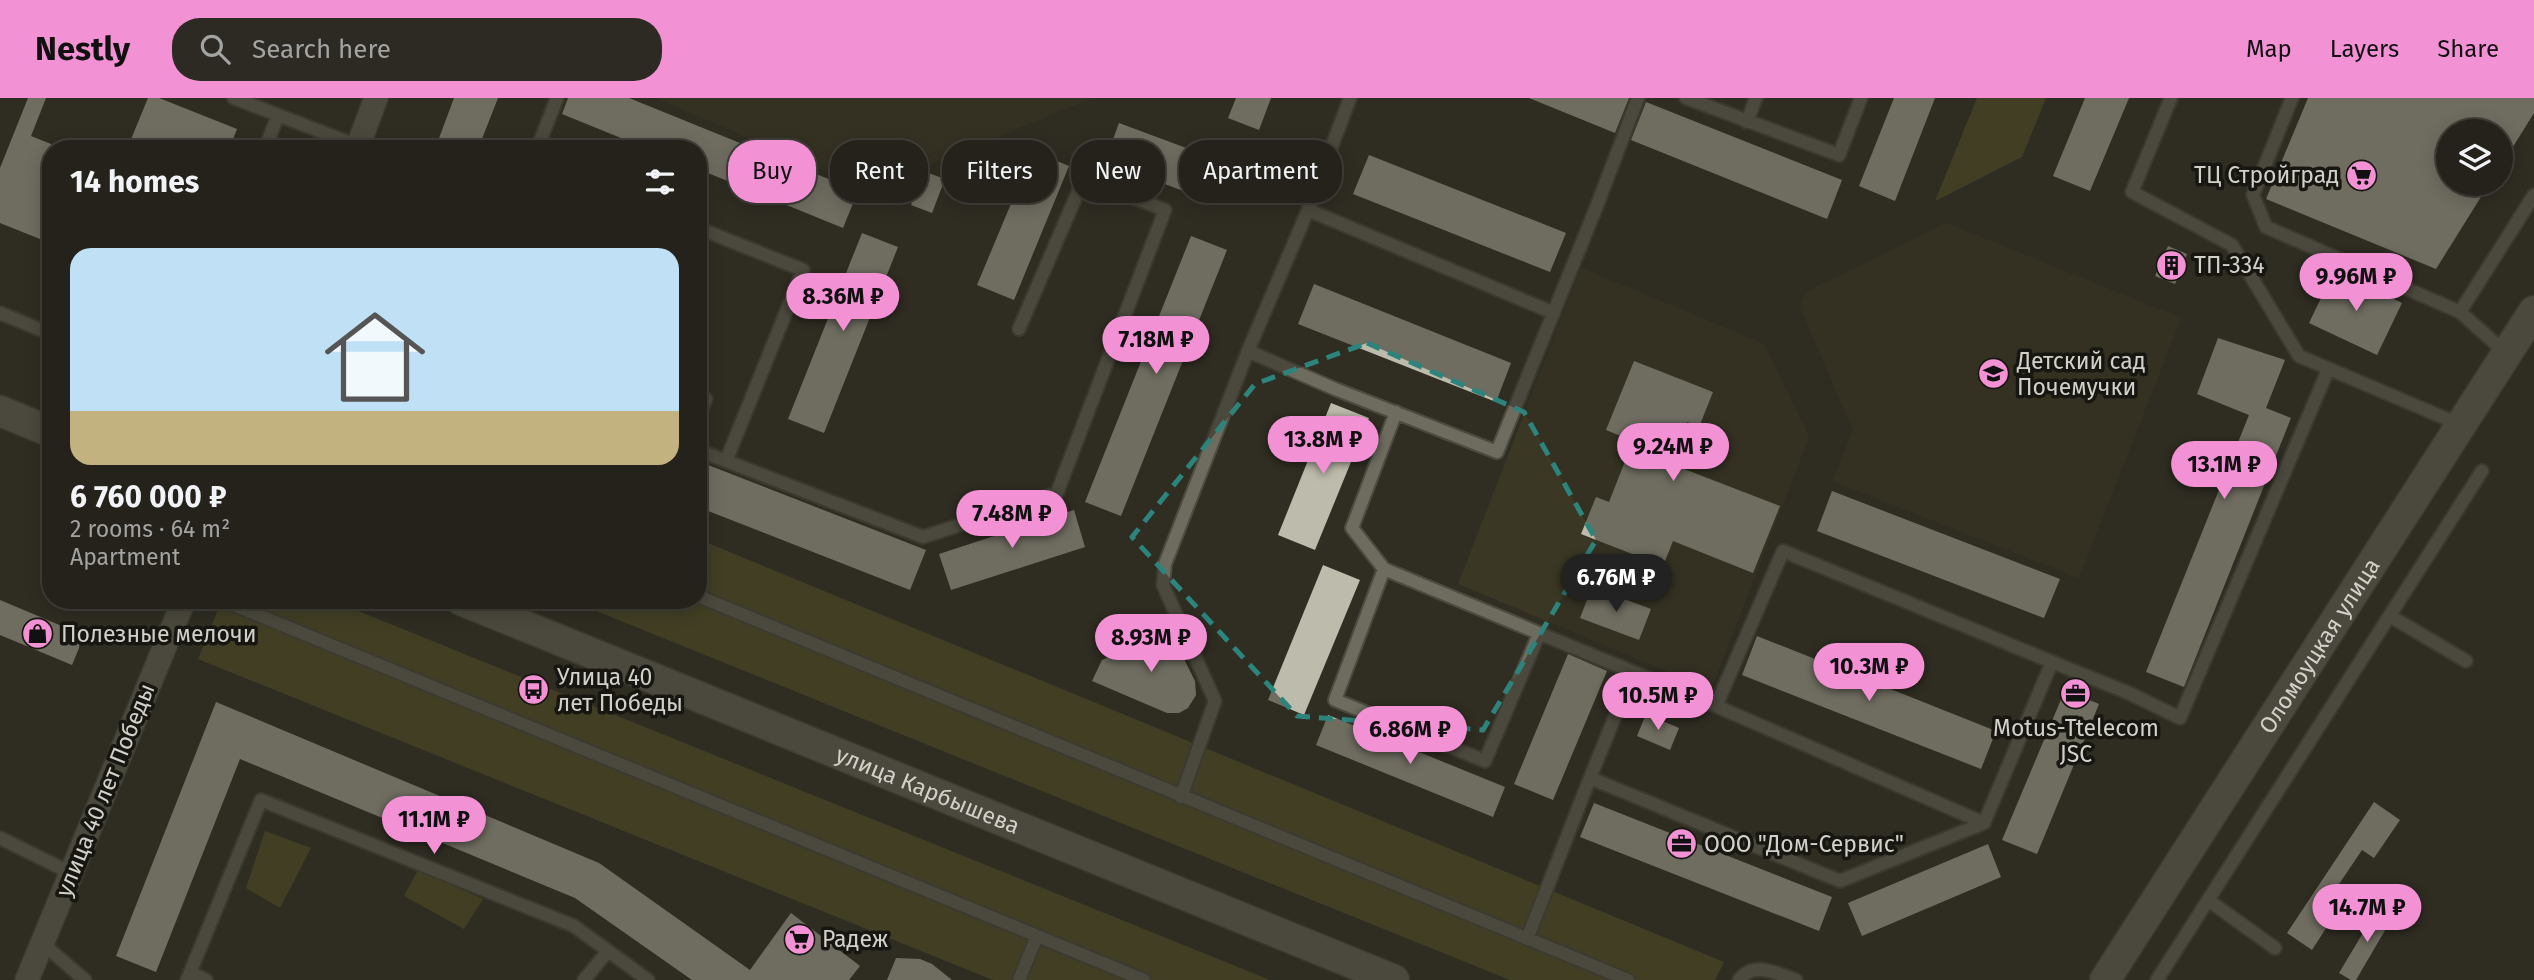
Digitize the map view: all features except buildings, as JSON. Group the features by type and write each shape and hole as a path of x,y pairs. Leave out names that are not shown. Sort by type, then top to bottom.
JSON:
{"street":[{"path":"361,140 376,98"},
{"name":"Оломоуцкая улица","path":"2105,980 2534,312"},
{"path":"0,411 42,428"},
{"name":"улица 40 лет Победы","path":"27,980 180,609"},
{"name":"улица Карбышева","path":"483,609 1394,980"}],"lane":[{"path":"234,98 340,140"},
{"path":"541,140 557,98"},
{"path":"1181,797 1215,701 1163,585 1165,564 1248,351 1308,210 1350,98"},
{"path":"1248,351 1335,389 1497,452 1638,98"},
{"path":"1686,98 1839,155 1861,98"},
{"path":"1747,121 1756,98"},
{"path":"2171,98 2132,192 2232,245 2299,356 2461,425"},
{"path":"2292,98 2253,195 2266,227 2460,312 2507,354"},
{"path":"268,140 278,115"},
{"path":"707,454 923,537 1057,493 1165,210 1084,178 1018,329"},
{"path":"2460,312 2534,195"},
{"path":"1308,210 1554,313"},
{"path":"707,233 803,270 726,461"},
{"path":"0,313 42,330"},
{"path":"1716,706 1783,551 2131,694 2180,718 2328,370"},
{"path":"1396,412 1352,528 1384,569 1716,706 1984,823"},
{"path":"2157,980 2482,471"},
{"path":"1384,569 1335,700 1485,761 1539,634"},
{"path":"707,600 1628,980"},
{"path":"244,609 1144,980"},
{"path":"2390,615 2466,661"},
{"path":"1590,778 1840,881 1984,823 2052,662"},
{"path":"1527,939 1633,672"},
{"path":"206,980 189,976 261,800 574,926 648,980"},
{"path":"0,838 71,873"},
{"path":"2208,900 2275,948"},
{"path":"1019,980 1037,936"},
{"path":"43,944 85,980"},
{"path":"584,980 608,951"},
{"path":"1739,980 1743,975 1761,968 1796,980"}],"highlighted area":[{"path":"1367,343 1524,412 1596,540 1483,730 1297,716 1132,537 1255,384"}],"shaded area":[{"path":"657,98 1092,98 990,140 942,140 942,160 928,166 928,140 830,140 830,173 816,167 816,140 754,140"},
{"path":"1977,98 2046,98 2022,157 1935,201"},
{"name":"Детский сад Почемучки","path":"1946,223 2181,318 2079,578 1833,481 1853,430 1800,307 1806,292"},
{"path":"1581,268 1764,344 1809,437 1711,689 1458,584"},
{"path":"707,543 1724,962 1715,980 1510,980 591,609 707,609"},
{"path":"218,609 353,609 1270,980 993,980 198,659"},
{"path":"265,831 311,848 280,908 246,888"},
{"path":"418,870 483,899 464,929 404,896"}],"place":[{"name":"ТЦ Стройград","path":"2362,175"},
{"name":"ТП-334","path":"2171,265"},
{"name":"Детский сад Почемучки","path":"1994,374"},
{"name":"Полезные мелочи","path":"38,634"},
{"name":"Улица 40 лет Победы","path":"534,690"},
{"name":"Motus-Ttelecom JSC","path":"2076,694"},
{"name":"ООО \"Дом-Сервис\"","path":"1681,844"},
{"name":"Радеж","path":"799,939"}]}
